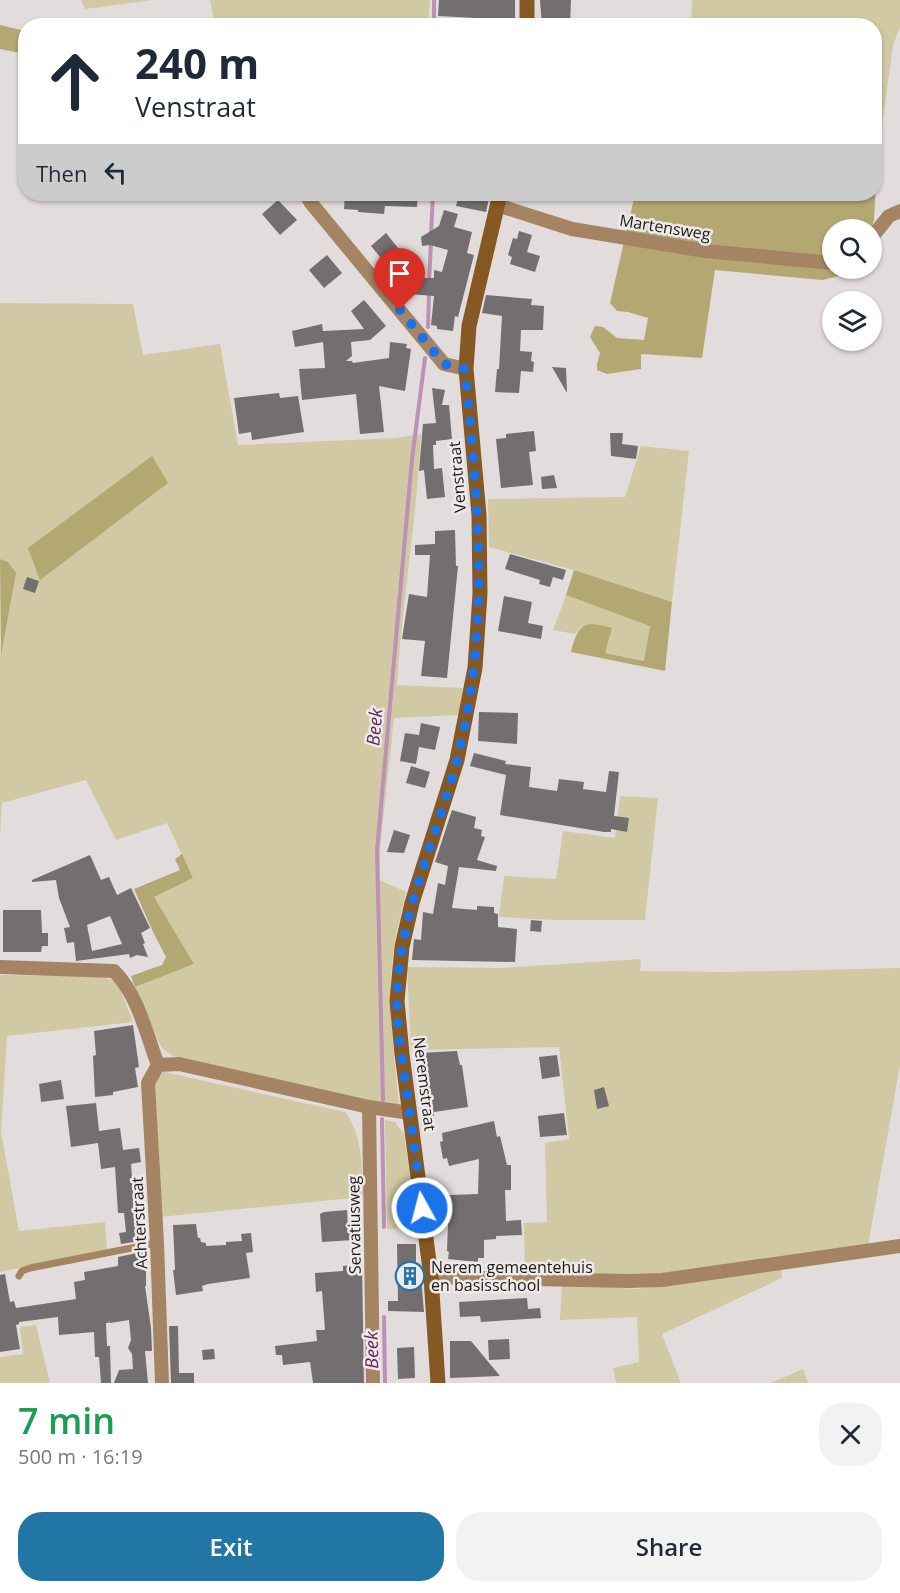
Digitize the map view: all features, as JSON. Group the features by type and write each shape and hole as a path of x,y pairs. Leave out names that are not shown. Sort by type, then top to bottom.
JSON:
{"street":[{"path":"527,0 527,18"},
{"path":"310,201 444,364 465,369"},
{"name":"Venstraat","path":"457,760 475,668 480,594 479,515 465,369 469,326 498,201"},
{"name":"Martensweg","path":"503,201 572,229 705,251 822,262"},
{"path":"882,225 889,216 900,211"},
{"name":"Neremstraat","path":"438,1383 431,1277 397,1001 402,947 412,903 457,760"},
{"path":"0,967 114,971 125,982 139,1012 158,1065 179,1064 369,1107 410,1113"},
{"name":"Achterstraat","path":"158,1065 148,1083 162,1383"},
{"name":"Servatiusweg","path":"369,1107 373,1383"},
{"path":"431,1277 662,1280 900,1246"}],"lane":[{"path":"19,1276 22,1271 30,1268 157,1243"}],"shaded area":[{"path":"81,0 153,0 85,9"},
{"path":"210,0 430,0 429,18 213,18"},
{"path":"692,0 900,0 900,27 893,45 882,125 882,18 691,18"},
{"path":"0,25 18,29 18,53 0,49"},
{"path":"633,201 875,201 874,219 822,219 822,279 826,279 822,280 715,270 702,358 641,354 641,369 607,374 597,370 600,353 590,337 595,326 603,327 617,338 644,340 648,318 617,311 610,303"},
{"path":"0,303 133,304 143,355 220,344 238,445 395,438 421,434 397,685 463,688 459,715 394,718 380,849 380,880 406,892 394,947 391,986 399,1105 375,1102 173,1056 163,1049 135,987 194,964 153,897 193,878 167,823 116,840 86,780 2,803 0,837 0,655 8,562 0,559"},
{"path":"641,446 689,451 672,602 574,570 489,547 488,499 625,497"},
{"path":"152,456 168,483 40,580 28,548"},
{"path":"0,559 8,562 16,573 1,655"},
{"path":"574,570 672,602 665,671 571,652 576,635 580,630 584,626 595,624 612,628 605,653 644,661 650,626 566,595"},
{"path":"566,595 650,625 645,661 605,653 611,628 581,627 575,634 553,630"},
{"path":"620,796 658,798 645,920 554,920 499,917 504,876 556,879 563,831 615,838"},
{"path":"182,854 193,878 154,897 194,964 135,987 131,976 162,965 166,957 134,889 180,870 175,859"},
{"path":"641,959 640,971 725,972 900,968 900,1065 868,1246 674,1273 525,1274 524,1223 547,1222 545,1143 569,1139 559,1047 411,1050 407,967 501,968"},
{"path":"0,975 99,976 113,980 119,986 133,1022 7,1036 1,1132 19,1231 105,1222 107,1250 0,1272"},
{"path":"164,1072 345,1112 359,1142 363,1197 159,1217 155,1084 160,1074"},
{"path":"385,1120 395,1122 404,1134 417,1228 387,1229"},
{"path":"781,1265 782,1278 662,1334 681,1383 616,1383 613,1368 639,1362 637,1317 560,1320 562,1284 638,1289"},
{"path":"36,1325 50,1383 0,1383 0,1357 23,1354 20,1327"},
{"path":"803,1369 808,1383 771,1383"}],"building":[{"path":"439,0 515,0 515,18 438,16"},
{"path":"540,0 571,0 570,18 541,18"},
{"path":"279,201 297,220 280,235 262,214"},
{"path":"345,201 417,201 417,207 385,206 384,214 344,209"},
{"path":"457,201 488,201 486,212 456,206"},
{"path":"444,210 458,214 454,227 472,232 467,253 474,255 458,317 455,316 453,331 437,329 437,326 431,325 434,296 409,294 409,278 434,278 434,270 442,272 448,250 430,245 422,246 421,237 439,226"},
{"path":"519,231 532,235 527,252 540,256 535,272 510,264 512,257 508,255 513,238 517,239"},
{"path":"386,233 398,248 392,253 409,273 400,281 371,246"},
{"path":"327,255 342,273 324,288 309,270"},
{"path":"486,295 532,299 531,305 544,306 543,330 521,330 520,351 532,352 531,361 534,362 533,372 521,371 519,393 495,392 497,369 499,369 502,316 482,313"},
{"path":"364,300 386,326 370,340 351,342 352,356 346,361 353,363 389,358 390,342 407,344 406,348 411,349 405,391 379,386 384,432 360,434 356,394 302,400 299,369 325,368 323,342 295,347 292,331 322,324 323,331 364,329 351,311"},
{"path":"552,367 566,368 567,393"},
{"path":"432,388 445,390 442,405 449,405 452,439 436,441 436,445 433,445 434,469 442,468 445,497 427,499 424,470 419,471 423,424 436,423"},
{"path":"279,393 280,398 298,396 304,432 252,440 251,432 239,434 234,398"},
{"path":"534,431 536,451 529,452 533,485 501,488 496,439 506,438 506,434"},
{"path":"610,433 623,433 622,444 638,446 636,459 611,456"},
{"path":"554,475 557,488 542,489 541,477"},
{"path":"455,530 456,566 458,566 447,678 421,676 425,641 402,639 409,594 427,597 430,555 415,555 415,545 435,544 435,531"},
{"path":"510,554 566,570 563,580 553,577 550,587 539,584 540,580 505,569"},
{"path":"27,577 39,581 35,593 23,589"},
{"path":"504,596 532,602 528,623 543,626 541,639 498,631"},
{"path":"479,712 518,713 517,744 478,741"},
{"path":"421,723 440,727 435,750 419,747 416,764 400,761 405,733 419,735"},
{"path":"474,753 506,761 505,764 531,767 529,787 557,791 559,779 584,782 583,789 606,792 609,771 619,772 614,816 629,818 627,832 611,829 611,832 604,832 500,815 506,775 470,766"},
{"path":"411,766 430,772 425,788 406,783"},
{"path":"452,810 476,817 474,828 482,830 481,836 485,837 477,860 497,866 496,871 459,867 452,908 477,910 477,906 494,907 494,913 498,914 498,927 517,929 515,962 412,960 414,939 421,940 423,912 433,914 438,883 445,885 448,866 435,862"},
{"path":"394,830 410,835 404,853 387,852"},
{"path":"90,855 101,880 109,877 117,895 131,888 150,928 141,933 148,957 137,955 130,958 129,954 76,961 74,942 67,943 64,928 70,927 59,898 56,880 32,882 32,880","holes":["110,916 122,944 92,951 87,925"]},
{"path":"3,910 41,910 42,933 48,933 48,946 42,946 41,952 3,952"},
{"path":"531,920 542,921 541,932 530,931"},
{"path":"133,1025 139,1067 135,1068 138,1087 113,1092 113,1095 95,1097 94,1031"},
{"path":"457,1051 460,1065 462,1065 468,1107 434,1112 434,1116 423,1117 416,1068 420,1067 419,1053"},
{"path":"557,1055 560,1076 542,1079 539,1057"},
{"path":"61,1080 64,1099 41,1102 39,1084"},
{"path":"604,1087 609,1106 597,1109 594,1090"},
{"path":"96,1103 99,1131 120,1128 123,1150 139,1148 141,1162 131,1164 135,1218 137,1218 140,1241 121,1244 119,1233 126,1232 124,1213 118,1213 115,1167 101,1169 98,1143 71,1147 66,1106"},
{"path":"564,1113 567,1135 540,1137 538,1116"},
{"path":"494,1121 507,1165 511,1165 511,1190 505,1190 506,1221 521,1220 522,1235 496,1236 496,1239 484,1240 484,1258 478,1258 478,1262 448,1259 449,1195 478,1194 479,1159 449,1166 447,1158 443,1159 440,1142 443,1141 442,1133"},
{"path":"347,1210 348,1229 352,1229 353,1240 322,1242 320,1214"},
{"path":"196,1224 198,1238 201,1242 206,1243 206,1246 242,1241 241,1234 251,1233 253,1252 246,1253 250,1278 208,1284 202,1286 203,1291 176,1295 173,1270 175,1270 173,1225"},
{"name":"Nerem gemeentehuis en basisschool","path":"397,1244 416,1244 416,1265 420,1265 424,1312 388,1311 388,1301 398,1301"},
{"path":"142,1252 146,1270 145,1286 151,1328 152,1351 145,1351 148,1383 114,1383 119,1370 133,1369 132,1354 128,1348 131,1340 129,1320 110,1323 108,1320 109,1323 106,1323 107,1346 110,1346 111,1383 101,1383 99,1357 95,1357 94,1332 59,1335 58,1317 19,1322 16,1325 20,1349 0,1352 0,1275 5,1274 10,1302 14,1301 16,1308 76,1299 74,1282 85,1280 84,1272 118,1266 118,1257"},
{"path":"362,1264 364,1383 313,1383 310,1362 283,1365 282,1355 276,1355 275,1346 317,1341 316,1330 325,1330 322,1291 316,1292 315,1273 343,1271 343,1266"},
{"path":"527,1298 528,1309 540,1308 541,1318 481,1322 480,1316 460,1317 459,1302"},
{"path":"169,1326 178,1326 179,1373 194,1373 194,1383 171,1383"},
{"path":"509,1339 510,1359 489,1360 488,1340"},
{"path":"450,1341 471,1341 500,1376 450,1378"},
{"path":"414,1347 415,1378 398,1379 397,1348"},
{"path":"214,1349 215,1359 203,1360 202,1350"}],"waterway":[{"name":"Beek","path":"434,0 434,18"},
{"name":"Beek","path":"431,235 433,201"},
{"name":"Beek","path":"429,283 431,242"},
{"name":"Beek","path":"428,327 429,293"},
{"name":"Beek","path":"383,1100 377,851 412,459 425,358"},
{"name":"Beek","path":"382,1119 384,1227"},
{"name":"Beek","path":"384,1317 385,1383"}],"place":[{"name":"Nerem gemeentehuis en basisschool","path":"410,1276"}],"route":[{"path":"400,310 444,364 465,369 479,515 480,594 475,668 457,760 412,903 402,947 397,1001 422,1208"}]}
